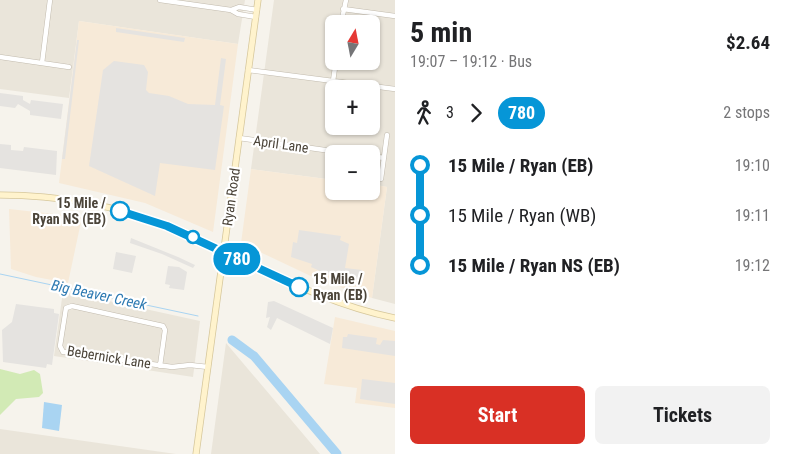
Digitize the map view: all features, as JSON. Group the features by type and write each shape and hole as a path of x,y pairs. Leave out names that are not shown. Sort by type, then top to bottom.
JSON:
{"main road":[{"name":"Ryan Road","path":"197,454 258,0"},
{"path":"0,195 42,197 100,206 167,226 331,300 395,318"}],"street":[{"path":"42,63 50,0"},
{"path":"160,0 231,10 238,14 256,17"},
{"path":"342,15 346,0"},
{"path":"231,10 239,7 257,10"},
{"path":"343,9 395,16"},
{"path":"0,57 69,67"},
{"path":"248,70 325,80"},
{"path":"380,87 395,89"},
{"path":"381,179 387,135"},
{"name":"April Lane","path":"239,138 325,150"},
{"path":"380,157 384,158"},
{"name":"Bebernick Lane","path":"160,366 164,327 72,306 66,308 60,346 63,352 160,366 208,367"}],"shaded area":[{"path":"0,0 245,0 238,44 79,21 69,98 0,89"},
{"path":"274,0 395,0 395,304 372,298 387,187 380,186 380,145 325,145 325,179 251,169"},
{"path":"79,21 238,44 213,232 145,203 59,183"},
{"path":"116,28 185,38 184,42 116,32"},
{"path":"77,40 79,40 65,159 62,159"},
{"path":"221,58 226,59 220,105 224,106 215,170 160,163 155,196 89,166 103,70 114,61 144,65 148,72 146,90 149,93 169,96 188,104 215,105"},
{"path":"0,93 23,96 23,100 30,104 31,100 63,104 61,119 30,115 30,111 18,104 15,108 0,106"},
{"path":"0,144 11,145 11,150 23,151 24,147 57,151 56,175 0,168"},
{"path":"251,169 325,179 325,200 380,200 380,186 387,187 372,298 317,279 241,243"},
{"path":"9,209 82,217 68,283 36,277 11,269"},
{"path":"299,230 341,236 340,240 349,244 345,268 362,270 360,280 335,277 333,271 331,276 311,267 312,264 291,257 293,242 297,243"},
{"path":"131,238 195,265 193,268 162,254 130,243"},
{"path":"116,252 136,256 132,273 113,269"},
{"path":"168,266 179,267 187,272 184,290 169,288 170,285 165,284"},
{"path":"63,291 200,321 193,377 54,356"},
{"path":"274,301 333,328 330,344 277,318 271,330 267,327 270,317 266,318 268,302"},
{"path":"16,304 54,309 54,313 59,314 52,365 47,364 46,368 3,362 2,330 12,322"},
{"path":"335,317 395,331 395,408 355,403 357,388 324,384"},
{"path":"348,334 377,338 376,344 380,345 383,340 395,341 395,356 342,348 343,337 347,337"},
{"path":"226,343 320,454 211,454"},
{"path":"362,379 395,383 395,404 360,399"},
{"path":"0,429 176,454 0,454"}],"green space":[{"path":"0,369 20,374 34,370 40,374 43,393 39,397 16,399 0,415"}],"water":[{"path":"44,402 62,405 59,431 42,428"}],"waterway":[{"name":"Big Beaver Creek","path":"0,274 198,316"},
{"name":"Big Beaver Creek","path":"232,340 254,356 337,454"}],"bus line":[{"name":"780","path":"120,211 184,233 299,287"}],"place":[{"name":"15 Mile / Ryan NS (EB)","path":"120,211"},
{"name":"15 Mile / Ryan (EB)","path":"299,287"}]}
